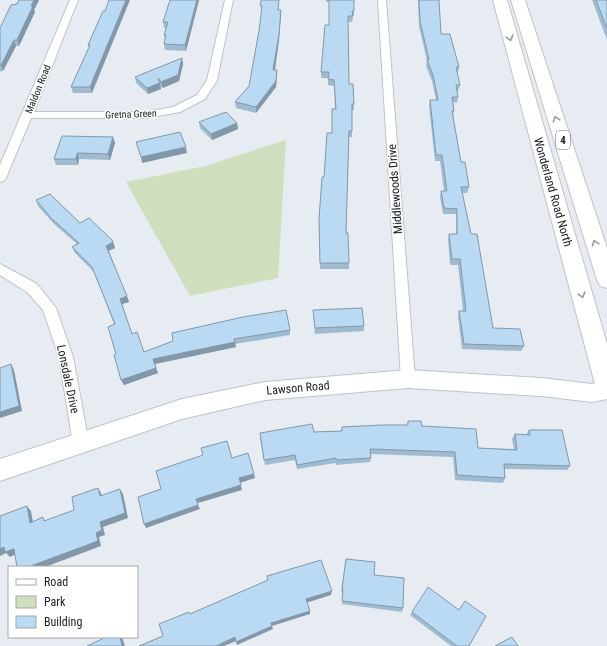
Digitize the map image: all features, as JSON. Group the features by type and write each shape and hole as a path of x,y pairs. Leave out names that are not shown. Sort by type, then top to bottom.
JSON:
{"main road":[{"name":"Wonderland Road North","path":"500,0 607,384"},
{"name":"Wonderland Road North","path":"518,0 607,280"}],"street":[{"name":"Maldon Road","path":"0,178 74,0"},
{"name":"Gretna Green","path":"27,115 146,115 176,110 201,97 212,80 229,0"},
{"name":"Middlewoods Drive","path":"382,0 408,379"},
{"name":"Lonsdale Drive","path":"0,268 32,288 49,308 66,357 81,444"},
{"name":"Lawson Road","path":"0,470 182,409 265,391 408,379 541,387 592,393 607,390"}],"green space":[{"path":"286,140 278,278 190,296 126,182 205,166"}],"building":[{"path":"19,0 34,0 31,6 33,6 17,40 14,40 0,65 0,28 11,5 17,4"},
{"path":"109,0 126,0 90,87 71,87 90,45 88,45"},
{"path":"170,0 197,0 185,45 164,44 166,35 164,35 168,22 163,22"},
{"path":"261,0 279,0 278,10 281,10 273,70 277,70 276,81 256,107 235,102 249,86 259,31 262,6 260,6"},
{"path":"329,0 354,0 354,11 352,11 353,16 348,16 349,84 353,84 354,104 352,104 352,131 349,131 346,233 348,233 349,263 320,263 319,219 322,177 324,177 327,133 332,133 332,109 336,109 334,80 328,79 329,72 321,72 325,25 329,25"},
{"path":"419,0 439,0 441,34 450,34 459,67 456,67 460,85 456,85 458,97 452,97 454,111 452,111 461,162 465,162 469,187 461,187 471,234 477,234 493,328 520,329 524,346 464,344 459,311 466,311 460,259 452,259 449,234 457,234 457,209 444,208 441,191 447,191 442,155 436,155 430,100 438,100 433,75 427,60 429,60 420,21"},
{"path":"596,0 607,0 607,28 606,26"},
{"path":"182,58 178,75 161,82 158,78 160,83 147,88 135,77"},
{"path":"226,112 237,123 211,134 199,122"},
{"path":"180,132 186,147 141,157 136,142"},
{"path":"62,136 113,137 108,154 77,153 76,159 54,159"},
{"path":"50,194 80,223 89,218 112,240 113,242 106,246 127,296 120,299 132,334 137,332 144,352 173,341 172,333 243,317 286,310 290,330 234,339 235,342 153,359 156,368 121,380 114,355 116,354 108,327 115,324 92,267 72,247 79,243 51,218 36,200"},
{"path":"362,308 364,326 315,328 313,310"},
{"path":"11,364 19,406 0,412 0,368"},
{"path":"408,421 421,421 422,426 476,429 478,448 517,450 515,434 530,435 529,430 562,430 570,466 504,464 505,478 457,475 455,452 370,449 371,458 337,460 336,458 297,465 295,455 264,460 260,433 312,424 314,432 342,431 342,427 408,425"},
{"path":"227,441 232,458 248,453 254,474 239,478 241,485 196,499 198,505 144,524 138,497 161,489 156,471 203,455 201,448"},
{"path":"98,488 100,496 120,489 125,513 100,522 102,530 96,533 98,541 31,566 17,566 14,549 5,552 4,547 0,549 0,516 27,506 30,523 43,517 44,521 74,510 72,497"},
{"path":"346,559 375,562 374,575 404,578 403,608 342,601 342,588"},
{"path":"321,560 332,591 306,599 310,611 271,623 272,626 236,642 235,637 216,646 139,646 163,636 159,624 189,612 190,614 268,580 267,576"},
{"path":"428,587 459,610 465,601 486,616 469,646 457,646 412,612"},
{"path":"512,637 518,646 495,646"},
{"path":"104,638 120,638 122,646 87,646"}]}
